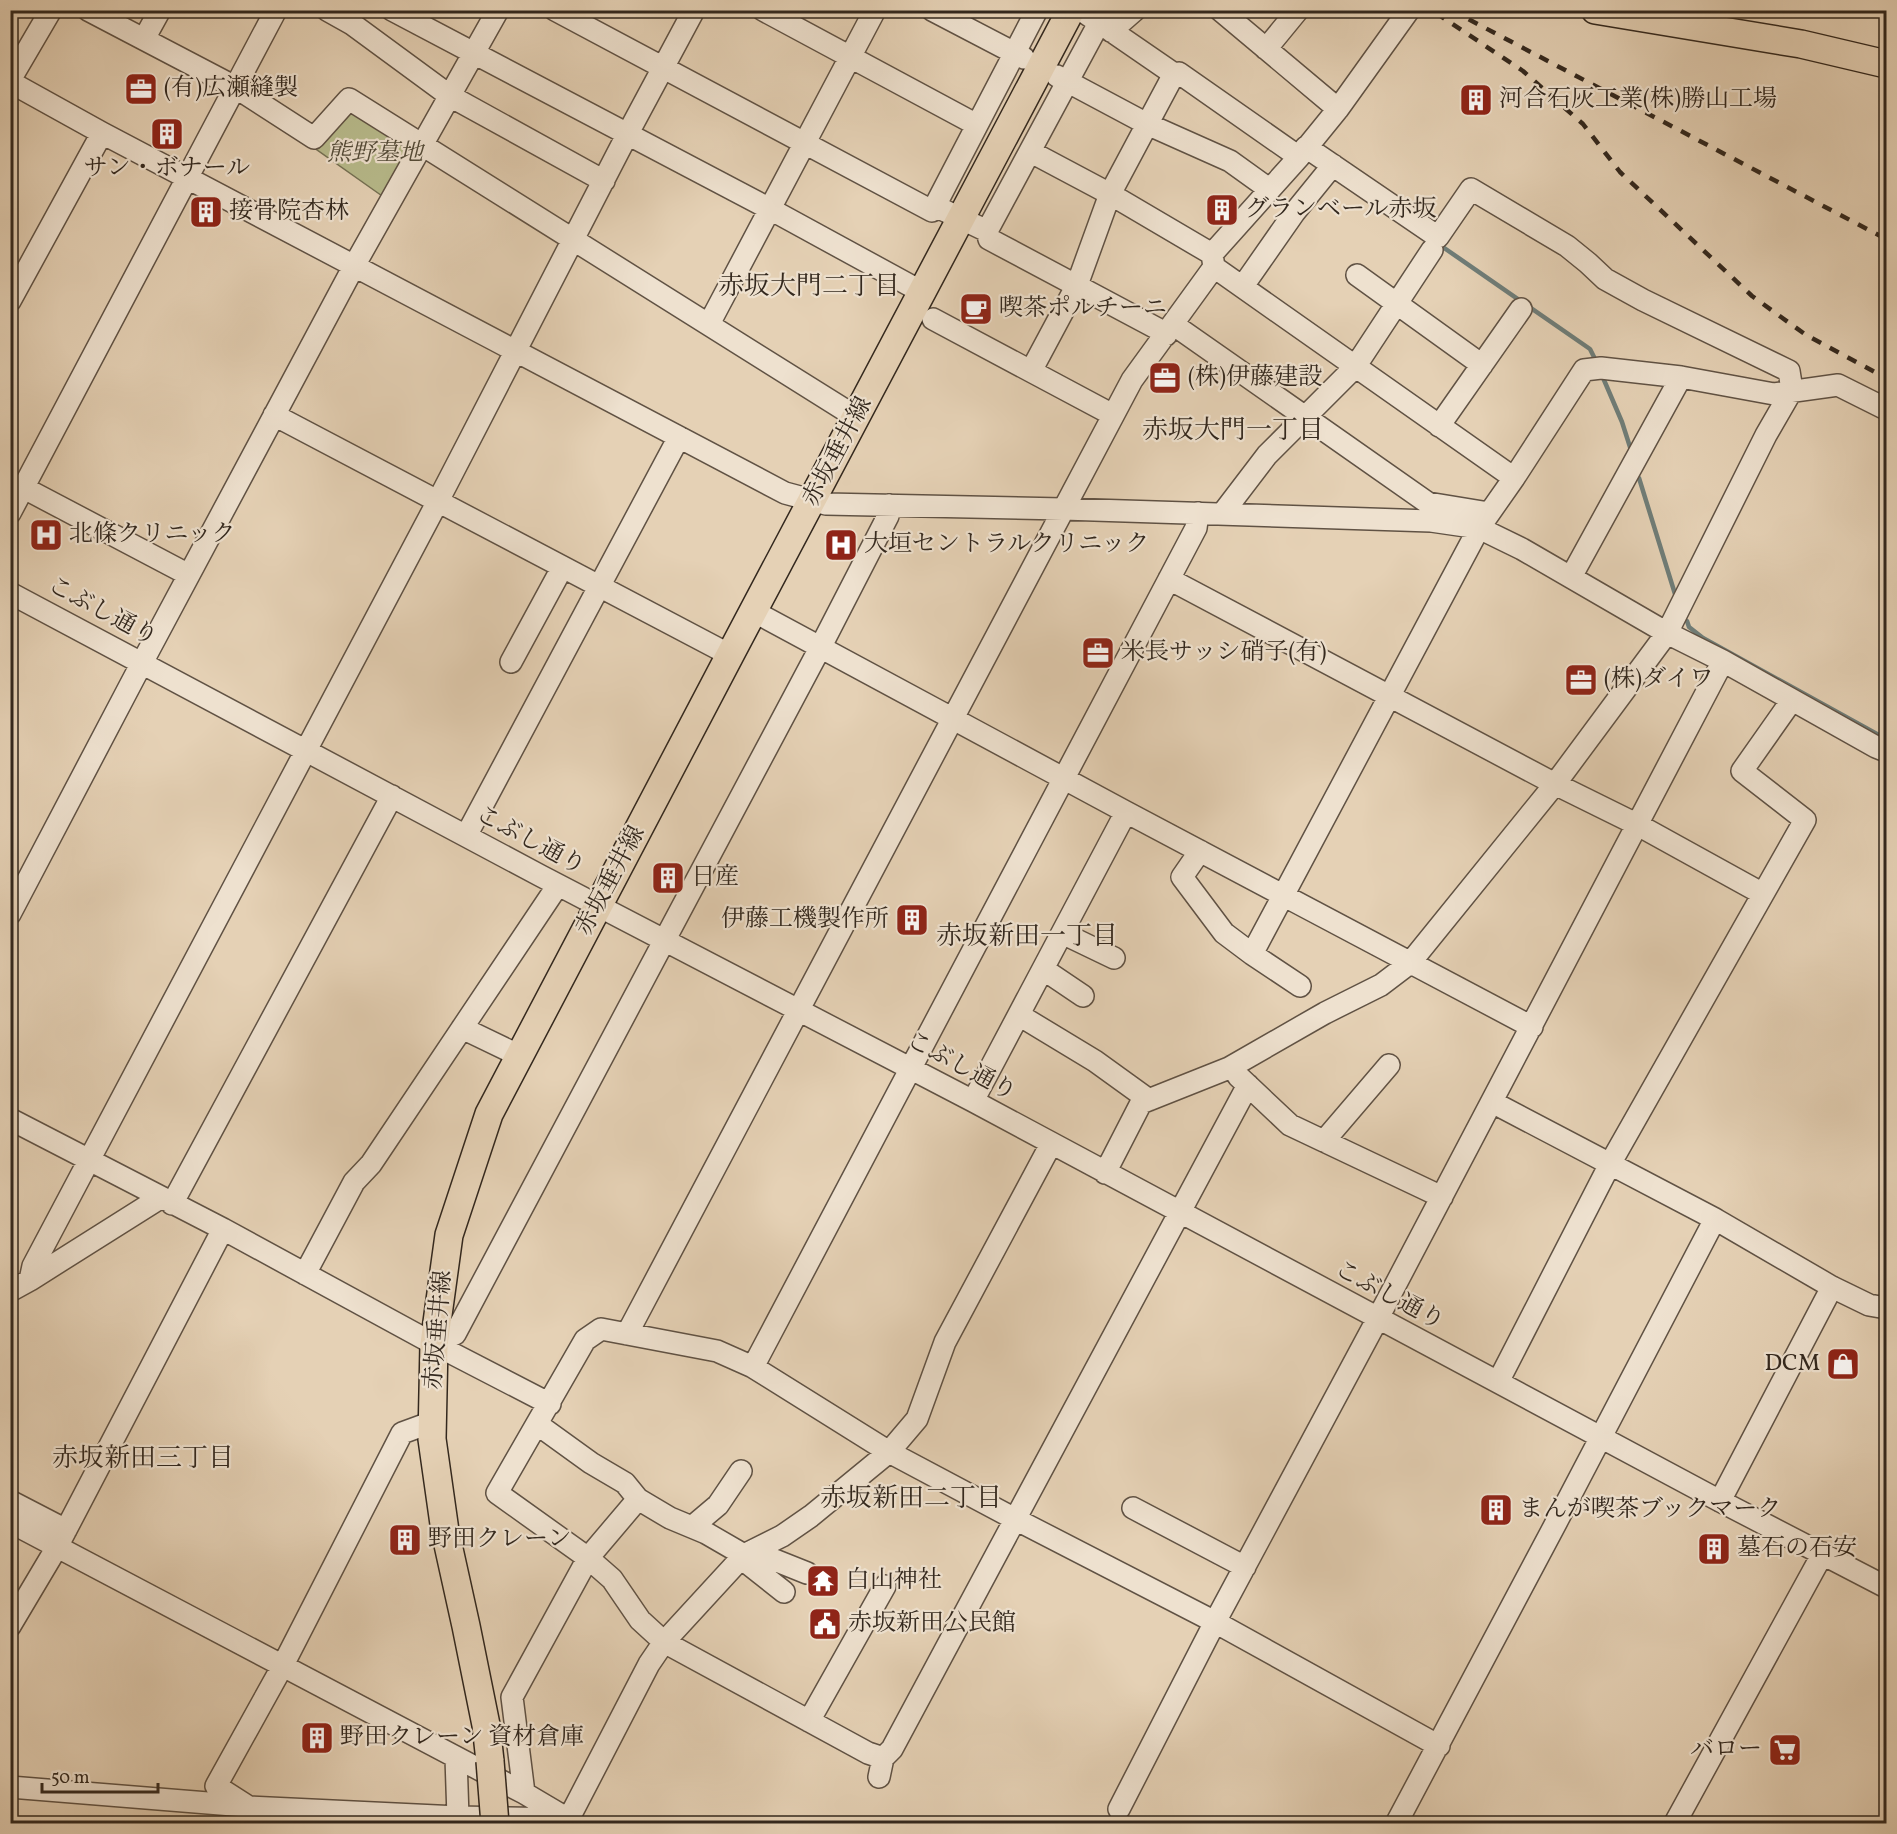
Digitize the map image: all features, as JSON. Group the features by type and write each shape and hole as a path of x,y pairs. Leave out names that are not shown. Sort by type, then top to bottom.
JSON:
{"main road":[{"path":"1595,10 1801,44 1887,64"},
{"name":"赤坂垂井線","path":"495,1824 486,1725 445,1531 432,1439 434,1344 448,1235 489,1114 753,610 1073,14"}],"street":[{"path":"51,10 10,81 102,134 785,492 826,504 1484,521"},
{"path":"88,10 236,87 314,138 349,99 856,417"},
{"path":"144,39 159,10"},
{"path":"10,513 19,487 188,178 276,10"},
{"path":"327,10 352,24 450,96 604,181"},
{"path":"392,10 770,209 922,292"},
{"path":"10,914 354,266 498,10"},
{"path":"555,10 932,211 977,125 1019,56 1036,10"},
{"path":"30,1280 33,1266 438,501 694,10"},
{"path":"763,10 977,125"},
{"path":"709,324 874,10"},
{"path":"932,10 1019,56"},
{"path":"1220,10 1338,109"},
{"path":"1266,49 1298,10"},
{"path":"627,1334 1132,380 1170,330 1213,260 1269,189 1338,109 1410,10"},
{"path":"1073,14 1112,21 1174,74 1179,73 1438,237 1471,189 1567,246 1605,279 1789,371 1792,390 1766,435 1667,633 1555,784 1410,963 1381,985 1229,1068 1141,1103 1105,1173"},
{"path":"1112,21 1063,79 1030,152 987,231 989,239 1158,329 1170,330 1305,417 1428,503 1484,521 1522,549 1667,633 1887,751"},
{"path":"1031,371 1077,285 1110,194 1174,74"},
{"path":"1063,79 1147,124 1230,161 1269,189"},
{"path":"10,302 102,134"},
{"path":"1030,152 1110,194 1213,260 1243,286 1514,478"},
{"path":"1243,286 1258,262 1330,169"},
{"path":"935,206 987,231"},
{"path":"1222,514 1266,455 1355,367 1432,250"},
{"path":"1357,275 1482,365"},
{"path":"1439,426 1521,309"},
{"path":"933,319 1113,415"},
{"path":"1252,954 1484,521 1584,370 1596,369 1681,377 1774,394 1838,385 1887,409"},
{"path":"1571,577 1681,377"},
{"path":"274,416 730,655"},
{"path":"466,836 679,437"},
{"path":"19,487 189,574"},
{"path":"434,1344 456,1334 820,648 888,516 889,505"},
{"path":"753,1367 1196,528 1198,513"},
{"path":"511,662 562,568"},
{"path":"1169,579 1389,697 1638,825 1763,894"},
{"name":"こぶし通り","path":"10,593 558,885 973,1101 1720,1501 1887,1587"},
{"path":"753,610 1126,812 1532,1027"},
{"path":"1119,1809 1215,1622 1532,1027 1723,661"},
{"path":"1497,1382 1610,1164 1805,820 1742,771 1792,700"},
{"path":"10,1291 166,1201 392,796"},
{"path":"973,1101 1126,812"},
{"path":"1200,851 1182,877 1224,933 1300,986"},
{"path":"305,1274 354,1182 371,1164 558,885"},
{"path":"1062,933 1114,958"},
{"path":"1043,969 1083,996"},
{"path":"1019,1016 1095,1062 1149,1100"},
{"path":"462,1028 520,1056"},
{"path":"1324,1141 1389,1065"},
{"path":"1229,1068 1290,1125 1442,1197"},
{"path":"1248,1085 1178,1212 1015,1519 892,1749 881,1767 868,1753 664,1642 640,1620 612,1579 588,1558 497,1493 585,1340 601,1329 717,1351 753,1367 889,1452 1015,1519 1215,1622 1438,1746"},
{"path":"1492,1102 1715,1219 1832,1287 1869,1305 1887,1308"},
{"path":"10,1119 223,1229 434,1344 550,1404"},
{"path":"567,1822 649,1664 664,1642 746,1555 782,1536 811,1516 889,1452 917,1419 945,1342 1051,1144"},
{"path":"1396,1824 1715,1219"},
{"path":"10,1626 62,1538 223,1229"},
{"path":"1720,1501 1832,1287"},
{"path":"249,1807 216,1786 282,1667 402,1433 432,1422"},
{"path":"537,1424 591,1463 625,1483 638,1499 670,1518 706,1533 746,1555 807,1573"},
{"path":"692,1527 718,1505 741,1471"},
{"path":"524,1793 512,1698 588,1558 638,1499"},
{"path":"10,1501 62,1538 282,1667 524,1793 567,1822"},
{"path":"1133,1508 1245,1567"},
{"path":"10,1522 62,1538"},
{"path":"1675,1823 1824,1553"},
{"path":"746,1555 784,1592"},
{"path":"809,1721 885,1586"},
{"path":"456,1758 458,1817"},
{"path":"10,1787 249,1807 567,1822"}],"green space":[{"name":"熊野墓地","path":"348,106 415,143 385,198 313,147"}],"waterway":[{"path":"1437,243 1590,349 1597,363"},
{"path":"1601,373 1630,447"},
{"path":"1639,478 1675,594"},
{"path":"1687,621 1689,627 1703,638 1886,739"}],"railway":[{"path":"1451,10 1886,239"},
{"path":"1436,13 1523,71 1583,124 1620,172 1752,296 1806,335 1886,378"}],"place":[{"name":"(有)広瀬縫製","path":"141,89"},
{"name":"河合石灰工業(株)勝山工場","path":"1476,100"},
{"name":"サン・ボナール","path":"167,134"},
{"name":"グランベール赤坂","path":"1222,210"},
{"name":"接骨院杏林","path":"206,212"},
{"name":"喫茶ポルチーニ","path":"976,309"},
{"name":"(株)伊藤建設","path":"1165,378"},
{"name":"北條クリニック","path":"46,535"},
{"name":"大垣セントラルクリニック","path":"841,545"},
{"name":"米長サッシ硝子(有)","path":"1098,653"},
{"name":"(株)ダイワ","path":"1581,680"},
{"name":"日産","path":"668,878"},
{"name":"伊藤工機製作所","path":"912,920"},
{"name":"DCM","path":"1843,1364"},
{"name":"まんが喫茶ブックマーク","path":"1496,1510"},
{"name":"野田クレーン","path":"405,1540"},
{"name":"墓石の石安","path":"1714,1549"},
{"name":"白山神社","path":"823,1581"},
{"name":"赤坂新田公民館","path":"825,1624"},
{"name":"野田クレーン 資材倉庫","path":"317,1738"},
{"name":"バロー","path":"1785,1750"}],"district":[{"name":"赤坂大門二丁目","path":"809,287"},
{"name":"赤坂大門一丁目","path":"1233,431"},
{"name":"赤坂新田一丁目","path":"1027,937"},
{"name":"赤坂新田三丁目","path":"143,1459"},
{"name":"赤坂新田二丁目","path":"911,1499"}]}
